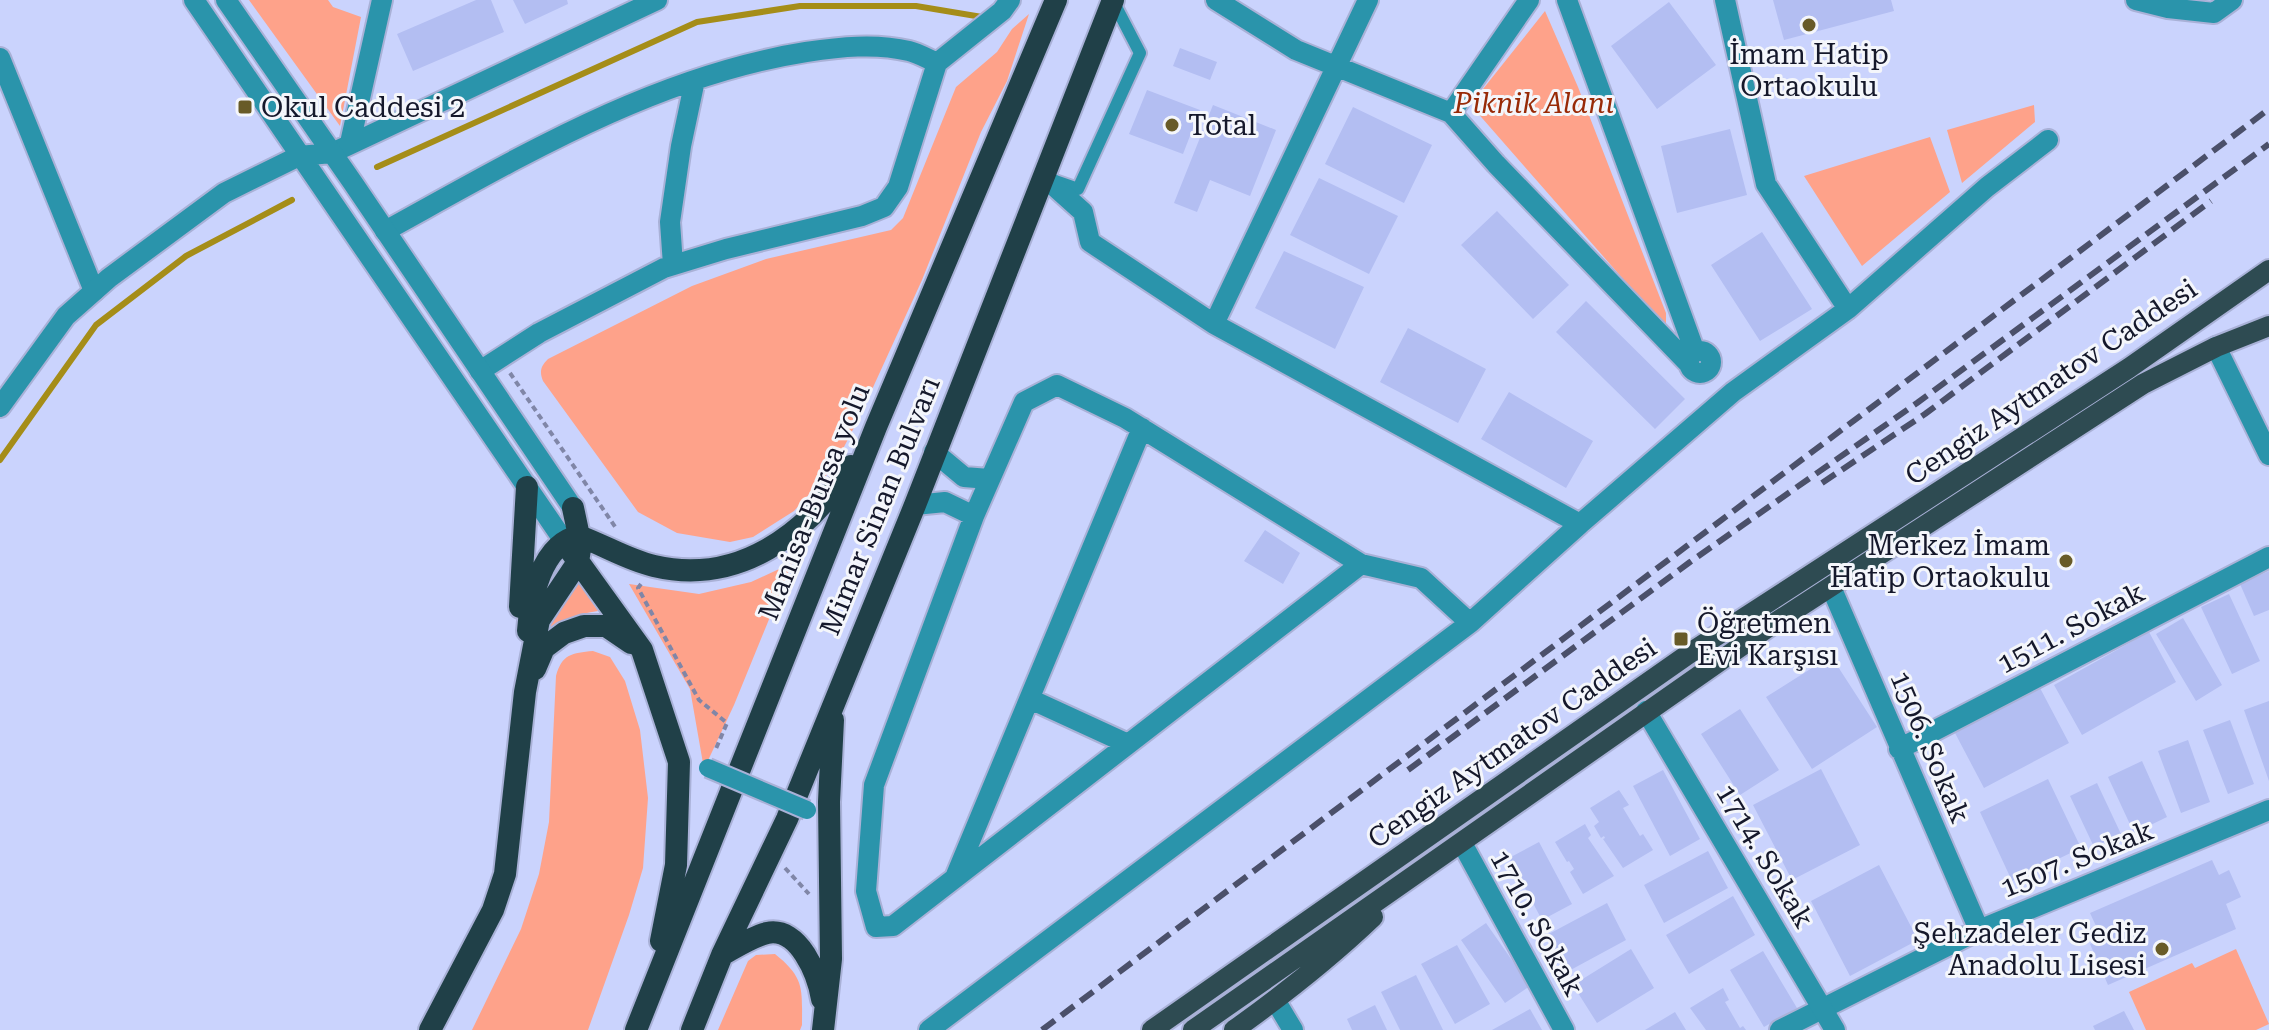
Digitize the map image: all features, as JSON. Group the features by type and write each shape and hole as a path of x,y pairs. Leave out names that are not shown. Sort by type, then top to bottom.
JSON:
{"highway":[{"name":"Manisa-Bursa yolu","path":"636,1030 876,427 1056,0"},
{"name":"Mimar Sinan Bulvarı","path":"692,1030 722,955 787,819 915,505 1113,0"},
{"path":"572,539 672,569 701,571 729,567 780,541 806,522 839,485 876,427"},
{"path":"525,692 519,632 527,487"},
{"path":"573,508 613,551"},
{"path":"573,508 572,539 578,562 642,650 679,762 676,865 649,997"},
{"path":"430,1030 493,910 505,874 525,692 528,625 539,575 572,539"},
{"path":"525,692 539,620 578,562"},
{"path":"525,692 544,648 564,633 584,626 606,626 642,650"},
{"path":"824,1025 831,959 829,802 834,702"},
{"path":"722,955 767,933 785,935 797,944 808,959 820,986 824,1025"}],"main road":[{"name":"Cengiz Aytmatov Caddesi","path":"1152,1030 1690,653 2129,368 2269,270"},
{"name":"Cengiz Aytmatov Caddesi","path":"1193,1030 1646,711 1831,587 2143,384 2216,347 2269,326"},
{"path":"1234,1030 1345,944 1419,873"}],"street":[{"path":"194,0 527,487 572,539"},
{"path":"226,0 341,148 385,231 573,508"},
{"path":"341,148 382,0"},
{"path":"0,407 66,316 94,291 224,193 299,156 341,148 657,0"},
{"path":"480,371 539,333 673,265 862,216 884,207 898,187 937,63 1002,11 1010,0"},
{"path":"1216,0 1296,50 1451,113 1496,164 1697,362 1733,392"},
{"path":"1214,324 1368,0"},
{"path":"1451,113 1529,0"},
{"path":"1567,0 1697,362"},
{"path":"1725,0 1766,184 1848,309"},
{"path":"2136,0 2214,13 2232,0"},
{"path":"385,231 511,162 624,106 761,59 847,46 911,51 937,63"},
{"path":"0,58 94,291"},
{"path":"673,265 670,222 695,80"},
{"path":"929,1030 1470,623 1733,392 1848,309 1987,187 2048,140"},
{"path":"1044,177 1083,212 1090,242 1214,324 1580,524"},
{"path":"2216,347 2269,455"},
{"path":"1361,564 893,926 876,927 866,891 874,785 974,516 1024,402 1057,385 1142,428 1361,564 1421,578 1470,623"},
{"path":"956,877 1142,428"},
{"path":"934,452 964,477 989,479"},
{"path":"915,505 945,502 974,516"},
{"name":"1511. Sokak","path":"1899,749 2269,557"},
{"name":"1506. Sokak","path":"1831,587 1979,930"},
{"path":"1030,699 1128,744"},
{"name":"1714. Sokak","path":"1646,711 1835,1030"},
{"path":"708,768 807,810"},
{"name":"1507. Sokak","path":"1780,1030 1979,930 2269,810"},
{"name":"1710. Sokak","path":"1462,843 1564,1030"},
{"path":"1275,1000 1293,1030"}],"lane":[{"path":"1044,177 1078,189 1140,53 1113,0"}],"path":[{"path":"708,768 727,723"},
{"path":"782,864 820,909 830,909"}],"green space":[{"path":"249,0 328,0 333,7 361,17 340,126"},
{"name":"Piknik Alanı","path":"1545,11 1666,313 1666,328 1475,110 1483,89"},
{"path":"1029,14 1007,81 981,132 922,280 833,468 794,511 753,537 730,542 677,533 638,512 543,381 542,366 548,359 692,286 766,259 891,230 903,218 956,87 997,52 1012,29"},
{"path":"2034,105 2035,122 1962,183 1947,130"},
{"path":"1930,137 1950,192 1862,266 1804,176"},
{"path":"792,563 734,705 704,769 690,689 629,584 699,594 751,582"},
{"path":"578,582 598,611 570,618 546,631 549,620"},
{"path":"593,651 610,657 625,681 640,730 648,798 643,868 629,915 588,1030 472,1030 521,929 539,874 549,822 556,676 561,663 569,656"},
{"path":"2236,949 2269,1024 2256,1030 2146,1030 2129,992 2192,963 2195,968"},
{"path":"775,954 792,970 800,985 800,1030 718,1030 748,961 756,955"}],"building":[{"path":"476,0 491,0 504,32 413,71 397,34"},
{"path":"513,0 567,0 568,4 525,24"},
{"name":"İmam Hatip Ortaokulu","path":"1773,0 1891,0 1894,11 1784,40"},
{"path":"1669,2 1716,65 1657,109 1611,46"},
{"path":"1180,48 1217,62 1210,80 1173,66"},
{"path":"1147,90 1200,110 1183,154 1129,134"},
{"path":"1213,105 1276,130 1250,196 1210,180 1197,212 1174,203"},
{"path":"1353,107 1432,145 1404,203 1325,164"},
{"path":"1730,129 1747,195 1677,213 1661,146"},
{"path":"1319,178 1398,216 1369,274 1290,235"},
{"path":"1497,211 1569,285 1533,319 1461,245"},
{"path":"1762,232 1812,309 1760,341 1711,265"},
{"path":"1284,251 1364,287 1335,349 1255,308"},
{"path":"1586,301 1685,399 1655,429 1556,332"},
{"path":"1408,328 1486,369 1458,423 1380,382"},
{"path":"1509,392 1593,441 1566,488 1481,439"},
{"path":"1265,530 1300,553 1283,584 1244,561"},
{"path":"2269,571 2269,610 2254,616 2240,584"},
{"path":"2229,594 2260,661 2232,674 2201,607"},
{"path":"2183,618 2222,685 2196,701 2156,634"},
{"path":"2149,632 2176,682 2082,735 2054,685"},
{"path":"1831,656 1877,727 1812,769 1766,697"},
{"path":"2040,688 2069,743 1984,788 1955,733"},
{"path":"2269,701 2269,781 2244,710"},
{"path":"1740,709 1779,770 1740,795 1701,734"},
{"path":"2230,720 2254,784 2228,794 2203,730"},
{"path":"2188,740 2210,802 2181,813 2158,751"},
{"path":"2142,761 2167,817 2134,833 2108,777"},
{"path":"1821,769 1860,845 1792,880 1753,805"},
{"path":"1663,770 1700,839 1670,856 1633,786"},
{"path":"2048,779 2081,848 2012,881 1980,812"},
{"path":"2097,783 2121,834 2094,847 2070,796"},
{"path":"1619,790 1629,805 1623,808 1640,836 1643,834 1653,850 1623,868 1604,836 1601,838 1594,826 1599,822 1590,808"},
{"path":"1585,824 1591,835 1588,838 1614,876 1583,894 1570,872 1574,869 1555,842"},
{"path":"1539,842 1572,904 1542,920 1509,858"},
{"path":"1708,851 1728,888 1664,923 1644,885"},
{"path":"2212,860 2219,875 2229,870 2241,897 2226,904 2236,929 2108,985 2090,944 2094,942 2088,929 2096,926 2090,913"},
{"path":"1879,865 1918,940 1850,976 1811,901"},
{"path":"1733,896 1755,935 1689,974 1666,935"},
{"path":"1607,903 1626,940 1565,973 1545,936"},
{"path":"1486,923 1530,986 1505,1003 1461,940"},
{"path":"1457,945 1490,1004 1455,1024 1421,964"},
{"path":"1631,949 1654,988 1597,1023 1573,985"},
{"path":"1763,951 1797,1008 1764,1027 1730,970"},
{"path":"1416,975 1443,1030 1400,1030 1381,992"},
{"path":"1723,988 1729,1000 1725,1002 1740,1028 1743,1026 1746,1030 1706,1030 1690,1008"},
{"path":"1375,1005 1387,1030 1352,1030 1347,1019"},
{"path":"1530,1009 1542,1030 1492,1030"},
{"path":"2124,1011 2134,1030 2095,1030 2093,1026"},
{"path":"1675,1012 1686,1030 1645,1030"}],"waterway":[{"path":"377,167 697,22 800,6 916,6 982,17"},
{"path":"0,460 96,325 186,256 292,200"}],"railway":[{"path":"1042,1030 2269,109"},
{"path":"1408,770 1690,562 1917,403 2269,144"},
{"path":"1822,483 1925,414 2211,201"}],"place":[{"name":"İmam Hatip Ortaokulu","path":"1809,25"},
{"name":"Okul Caddesi 2","path":"245,107"},
{"name":"Total","path":"1172,125"},
{"name":"Merkez İmam Hatip Ortaokulu","path":"2066,561"},
{"name":"Öğretmen Evi Karşısı","path":"1681,639"},
{"name":"Şehzadeler Gediz Anadolu Lisesi","path":"2162,949"}]}
